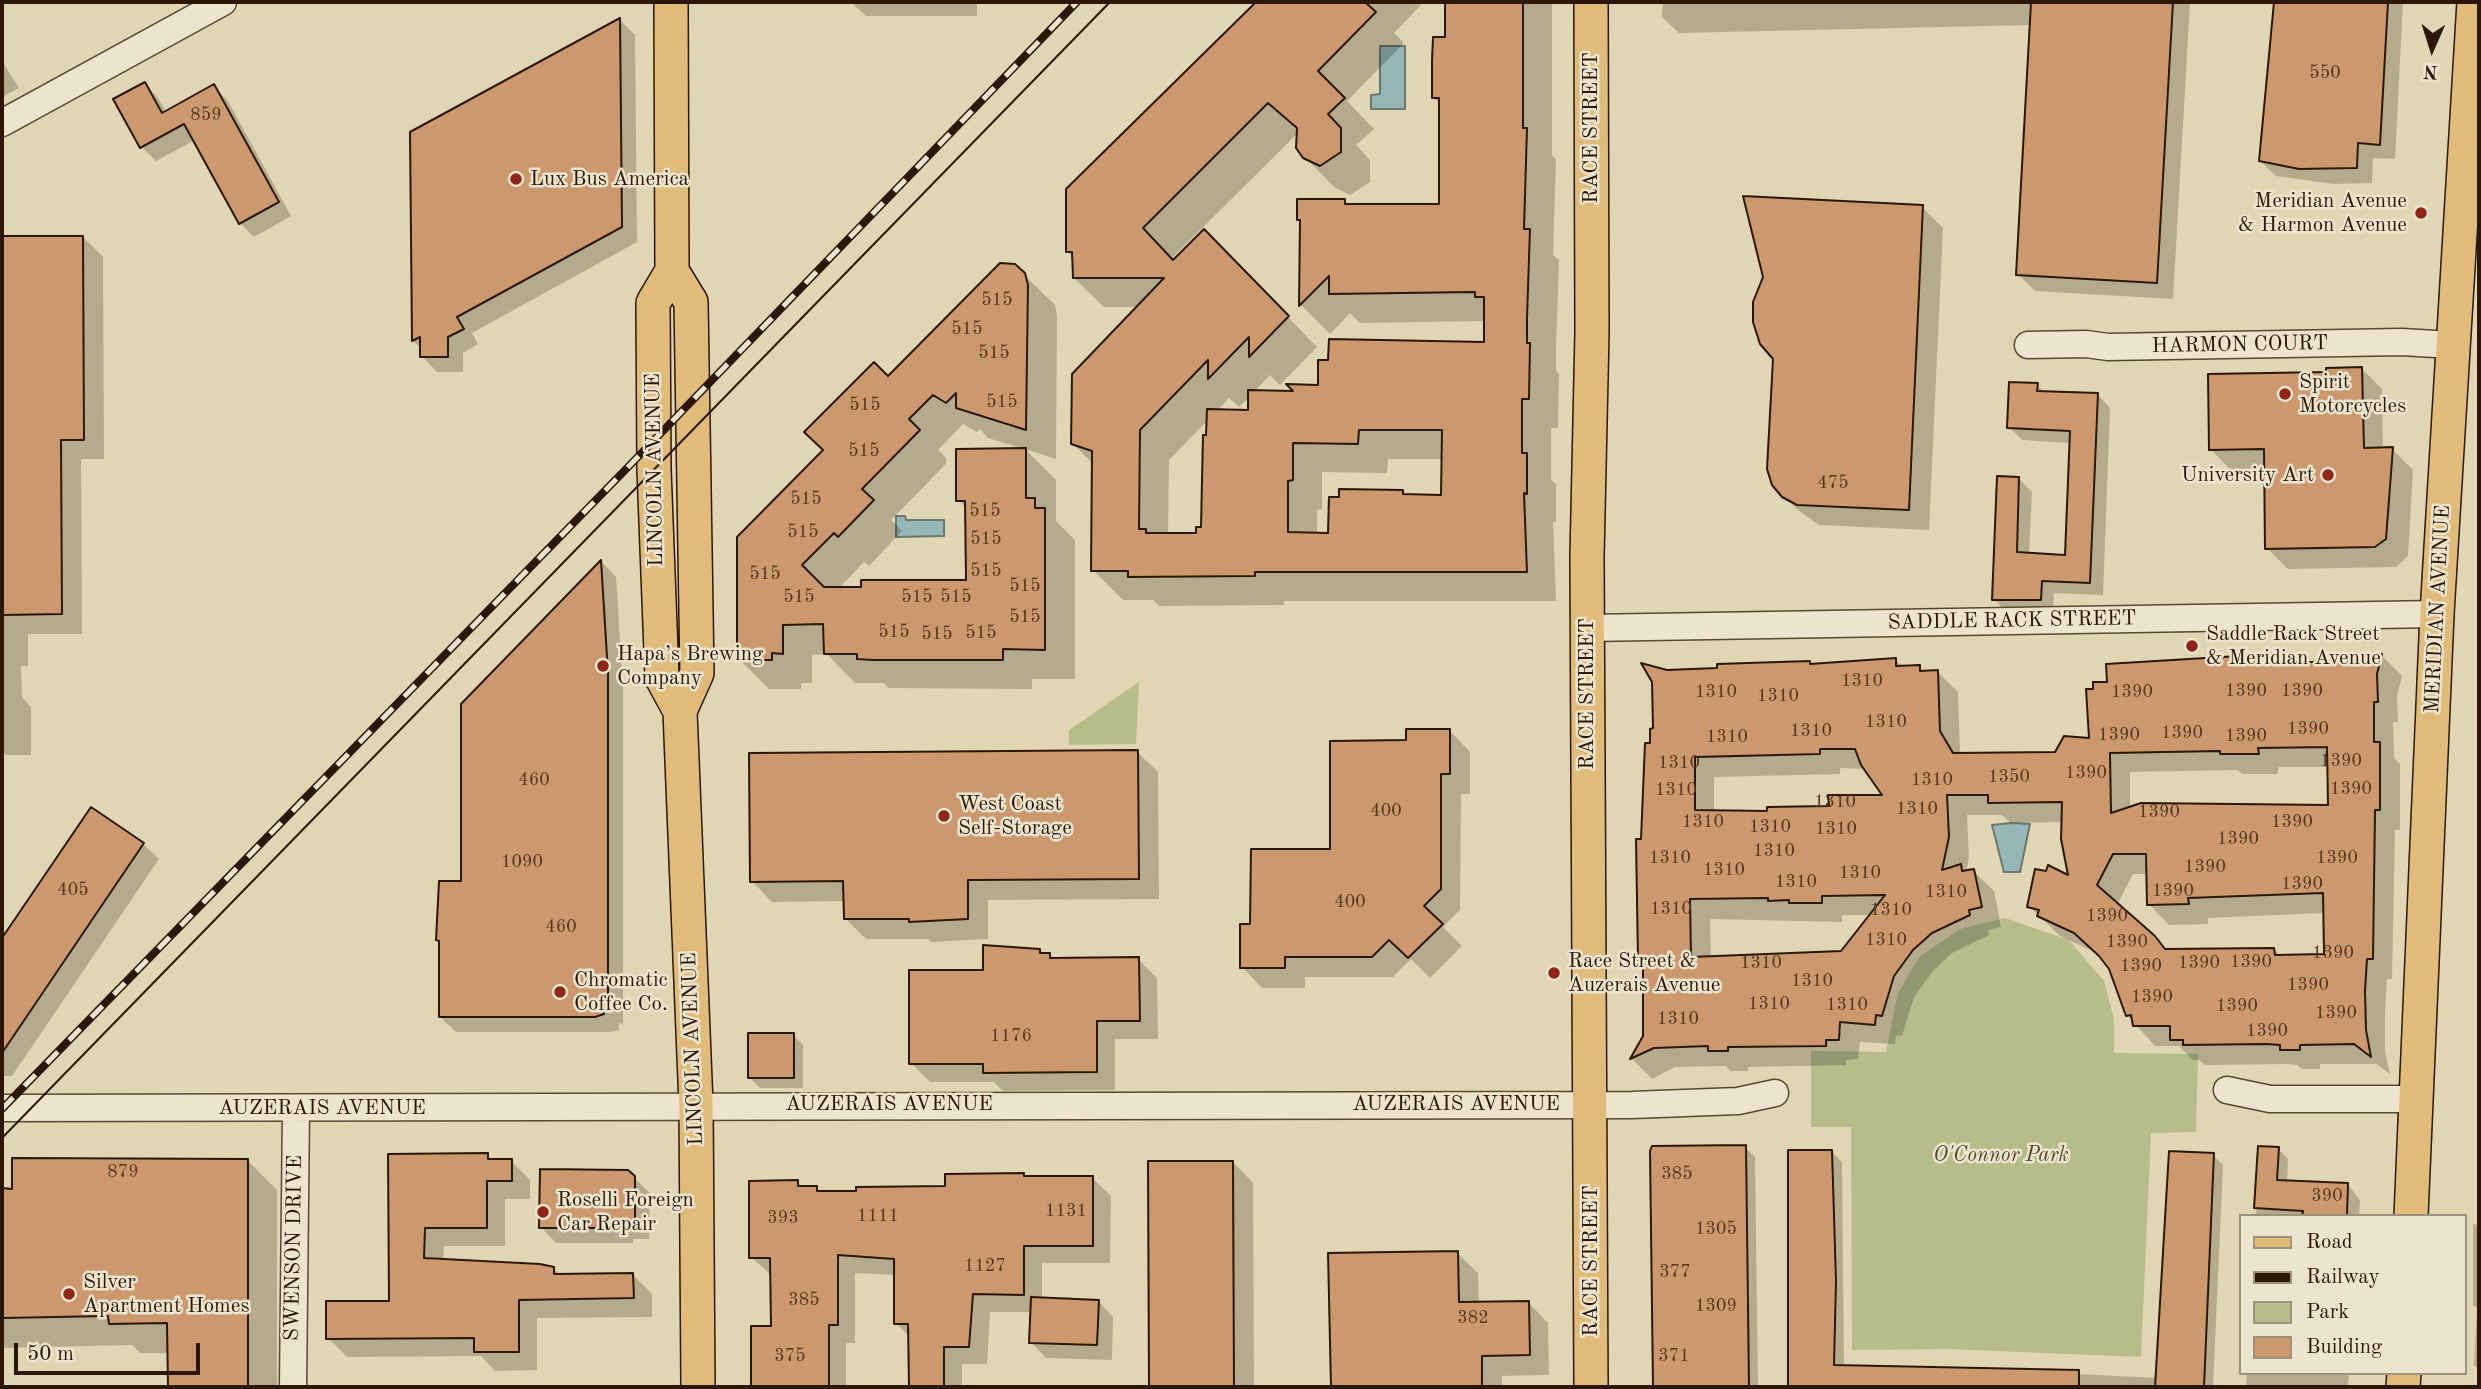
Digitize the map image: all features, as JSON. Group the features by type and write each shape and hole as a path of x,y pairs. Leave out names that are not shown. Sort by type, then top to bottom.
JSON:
{"main road":[{"name":"LINCOLN AVENUE","path":"671,2 672,271 691,302 697,673 680,710 696,1105 698,1387"},
{"name":"RACE STREET","path":"1591,2 1592,332 1587,479 1591,1387"},
{"name":"MERIDIAN AVENUE","path":"2411,1214 2437,614 2474,2"}],"street":[{"path":"2,123 223,2"},
{"name":"HARMON COURT","path":"2028,345 2086,344 2108,348 2402,342 2452,345"},
{"name":"SADDLE RACK STREET","path":"1588,628 2437,614"},
{"path":"2227,1090 2270,1099 2416,1099"},
{"name":"AUZERAIS AVENUE","path":"2,1108 1589,1105 1738,1101 1775,1093"},
{"name":"SWENSON DRIVE","path":"293,1387 296,1108"}],"green space":[{"path":"1139,682 1136,744 1069,745 1069,730"},
{"name":"O'Connor Park","path":"2005,918 2069,940 2104,981 2114,1019 2114,1053 2198,1054 2196,1132 2151,1133 2141,1357 1948,1349 1852,1350 1851,1127 1811,1127 1811,1051 1886,1052 1898,993 1919,957 1960,929"}],"water":[{"path":"1380,46 1405,46 1405,109 1371,109 1371,95 1380,94"},
{"path":"896,516 905,516 906,520 944,520 944,536 896,537"},
{"path":"2030,824 2020,872 2004,872 1992,825"}],"building":[{"path":"1256,2 1365,2 1376,12 1318,71 1345,98 1328,114 1341,128 1341,152 1320,166 1303,158 1296,148 1297,128 1268,103 1143,228 1173,260 1204,229 1289,316 1249,357 1249,337 1208,379 1208,360 1140,430 1139,529 1146,529 1146,533 1196,533 1196,527 1201,527 1203,435 1206,435 1207,409 1248,410 1248,390 1293,391 1286,384 1318,385 1318,360 1328,360 1329,339 1484,342 1484,297 1475,297 1475,292 1329,294 1329,276 1299,306 1300,220 1297,220 1297,199 1345,199 1345,204 1439,204 1439,98 1432,98 1432,61 1433,37 1445,37 1445,2 1523,2 1523,128 1527,128 1524,229 1530,229 1527,318 1527,343 1530,343 1529,399 1522,399 1522,453 1527,453 1527,494 1524,493 1527,572 1255,572 1255,576 1128,577 1128,571 1091,571 1092,451 1071,444 1072,374 1164,278 1073,278 1072,252 1066,252 1066,189","holes":["1359,430 1442,430 1441,495 1403,494 1403,490 1339,489 1339,497 1329,497 1328,533 1288,532 1288,481 1293,480 1293,443 1358,444"]},
{"path":"2031,2 2173,2 2157,283 2016,275"},
{"path":"2274,2 2388,2 2380,145 2358,143 2357,168 2299,169 2259,161"},
{"name":"Lux Bus America","path":"620,18 622,227 457,317 464,329 448,337 448,357 420,357 420,337 412,341 410,132"},
{"path":"145,82 162,113 214,84 279,202 239,224 184,124 140,148 113,99"},
{"path":"1743,196 1923,205 1909,510 1797,505 1782,497 1772,485 1767,469 1773,359 1760,344 1753,322 1753,302 1763,277"},
{"path":"2,236 83,236 84,440 61,440 62,614 2,615"},
{"path":"1000,263 1015,264 1025,273 1028,285 1026,430 956,408 956,393 946,403 933,395 909,419 920,430 862,489 874,500 838,537 834,533 802,565 824,587 861,587 861,580 966,580 965,501 956,501 956,449 1026,448 1026,498 1035,498 1035,508 1045,508 1045,650 1003,649 1003,660 857,659 857,654 824,654 823,624 783,625 783,654 772,653 772,660 737,660 737,537 823,450 804,432 874,362 888,376"},
{"path":"2362,367 2364,448 2393,447 2386,539 2375,547 2265,549 2264,449 2209,450 2208,374 2326,372 2326,368"},
{"path":"2009,382 2038,383 2037,391 2098,393 2090,583 2042,581 2041,600 1992,600 1997,476 2019,477 2017,552 2065,555 2070,431 2007,428"},
{"path":"601,560 608,673 608,1009 604,1009 604,1014 595,1017 439,1017 439,941 436,940 439,881 461,881 461,704"},
{"path":"2382,654 2377,674 2378,702 2374,702 2374,742 2380,742 2380,810 2375,810 2373,959 2367,959 2365,991 2366,1030 2371,1057 2354,1044 2300,1045 2300,1050 2280,1050 2280,1045 2267,1044 2183,1045 2183,1040 2170,1040 2170,1026 2133,1026 2131,1015 2126,1016 2109,969 2099,956 2074,933 2037,916 2039,910 2027,907 2035,869 2046,871 2048,865 2068,875 2061,839 2062,802 1988,803 1988,795 1947,795 1949,837 1942,870 1961,864 1962,871 1974,869 1982,907 1969,910 1970,915 1932,933 1913,950 1894,976 1882,1016 1876,1015 1875,1025 1840,1022 1839,1040 1826,1040 1826,1046 1728,1047 1728,1051 1708,1051 1708,1046 1654,1048 1630,1059 1643,1036 1643,961 1638,961 1636,839 1641,839 1645,743 1650,743 1650,729 1653,728 1652,682 1641,663 1667,670 1717,668 1717,664 1810,661 1810,664 1896,658 1896,666 1920,665 1920,671 1938,670 1940,731 1953,753 2055,752 2064,736 2089,738 2086,689 2093,689 2093,682 2107,682 2106,664 2256,655 2257,664 2365,660","holes":["2327,747 2328,805 2141,803 2111,813 2110,753 2220,751 2220,754 2259,754 2258,748","1820,749 1855,749 1861,765 1882,795 1828,795 1829,806 1767,807 1767,811 1695,810 1695,757 1820,754","2113,854 2146,854 2147,905 2189,904 2188,898 2323,893 2324,954 2275,955 2274,948 2165,949 2155,936 2097,885","1885,895 1841,951 1691,957 1690,899 1768,898 1768,901 1789,900 1789,903 1822,903 1822,896"]},
{"path":"1406,729 1450,729 1450,774 1441,774 1441,889 1424,906 1443,924 1408,958 1389,940 1372,957 1285,957 1285,968 1240,968 1240,924 1250,924 1251,849 1330,849 1330,741 1406,740"},
{"name":"West Coast Self-Storage","path":"1138,750 1139,879 968,880 968,919 909,922 909,919 844,919 843,881 750,882 749,753"},
{"path":"91,807 144,843 2,1053 2,938"},
{"path":"983,945 1040,949 1040,953 1050,953 1050,958 1139,957 1140,1021 1097,1021 1097,1072 983,1073 983,1064 909,1064 909,970 983,970"},
{"path":"748,1033 794,1033 794,1078 748,1078"},
{"path":"1746,1145 1749,1386 1653,1387 1650,1151 1652,1146"},
{"path":"2258,1146 2279,1147 2277,1180 2348,1183 2347,1214 2302,1214 2303,1211 2254,1208"},
{"path":"1788,1150 1832,1150 1836,1281 1834,1365 2079,1370 2079,1387 1788,1387"},
{"path":"2169,1151 2214,1153 2204,1387 2155,1387"},
{"path":"488,1153 488,1159 512,1159 512,1181 487,1181 487,1228 425,1228 424,1258 540,1264 554,1267 554,1274 633,1273 634,1298 519,1300 519,1352 474,1352 474,1338 326,1339 326,1301 389,1301 388,1154"},
{"name":"Silver Apartment Homes","path":"12,1158 248,1159 248,1387 168,1387 167,1323 109,1324 108,1316 2,1318 2,1188 12,1189"},
{"path":"1148,1161 1233,1161 1234,1387 1149,1387"},
{"path":"540,1169 628,1170 635,1176 635,1224 619,1224 618,1228 539,1228"},
{"path":"1024,1173 1024,1176 1093,1176 1093,1246 1024,1246 1024,1295 973,1294 969,1347 944,1347 944,1387 909,1387 908,1324 894,1324 894,1259 838,1255 838,1325 829,1325 829,1387 751,1387 751,1326 771,1326 770,1258 749,1258 749,1181 798,1180 798,1186 817,1186 817,1191 856,1191 856,1187 945,1186 945,1174"},
{"path":"1458,1251 1459,1302 1529,1301 1530,1355 1482,1356 1482,1387 1331,1387 1328,1253"},
{"path":"1031,1297 1099,1300 1097,1345 1029,1343"}],"tram line":[{"path":"2,1138 1110,2"}],"railway":[{"path":"2,1109 1077,2"}],"place":[{"name":"Lux Bus America","path":"516,179"},
{"name":"Meridian Avenue & Harmon Avenue","path":"2421,213"},
{"name":"Spirit Motorcycles","path":"2285,394"},
{"name":"University Art","path":"2328,475"},
{"name":"Saddle Rack Street & Meridian Avenue","path":"2192,646"},
{"name":"Hapa’s Brewing Company","path":"603,666"},
{"name":"West Coast Self-Storage","path":"944,816"},
{"name":"Race Street & Auzerais Avenue","path":"1554,973"},
{"name":"Chromatic Coffee Co.","path":"560,992"},
{"name":"Roselli Foreign Car Repair","path":"543,1212"},
{"name":"Silver Apartment Homes","path":"69,1294"}]}
